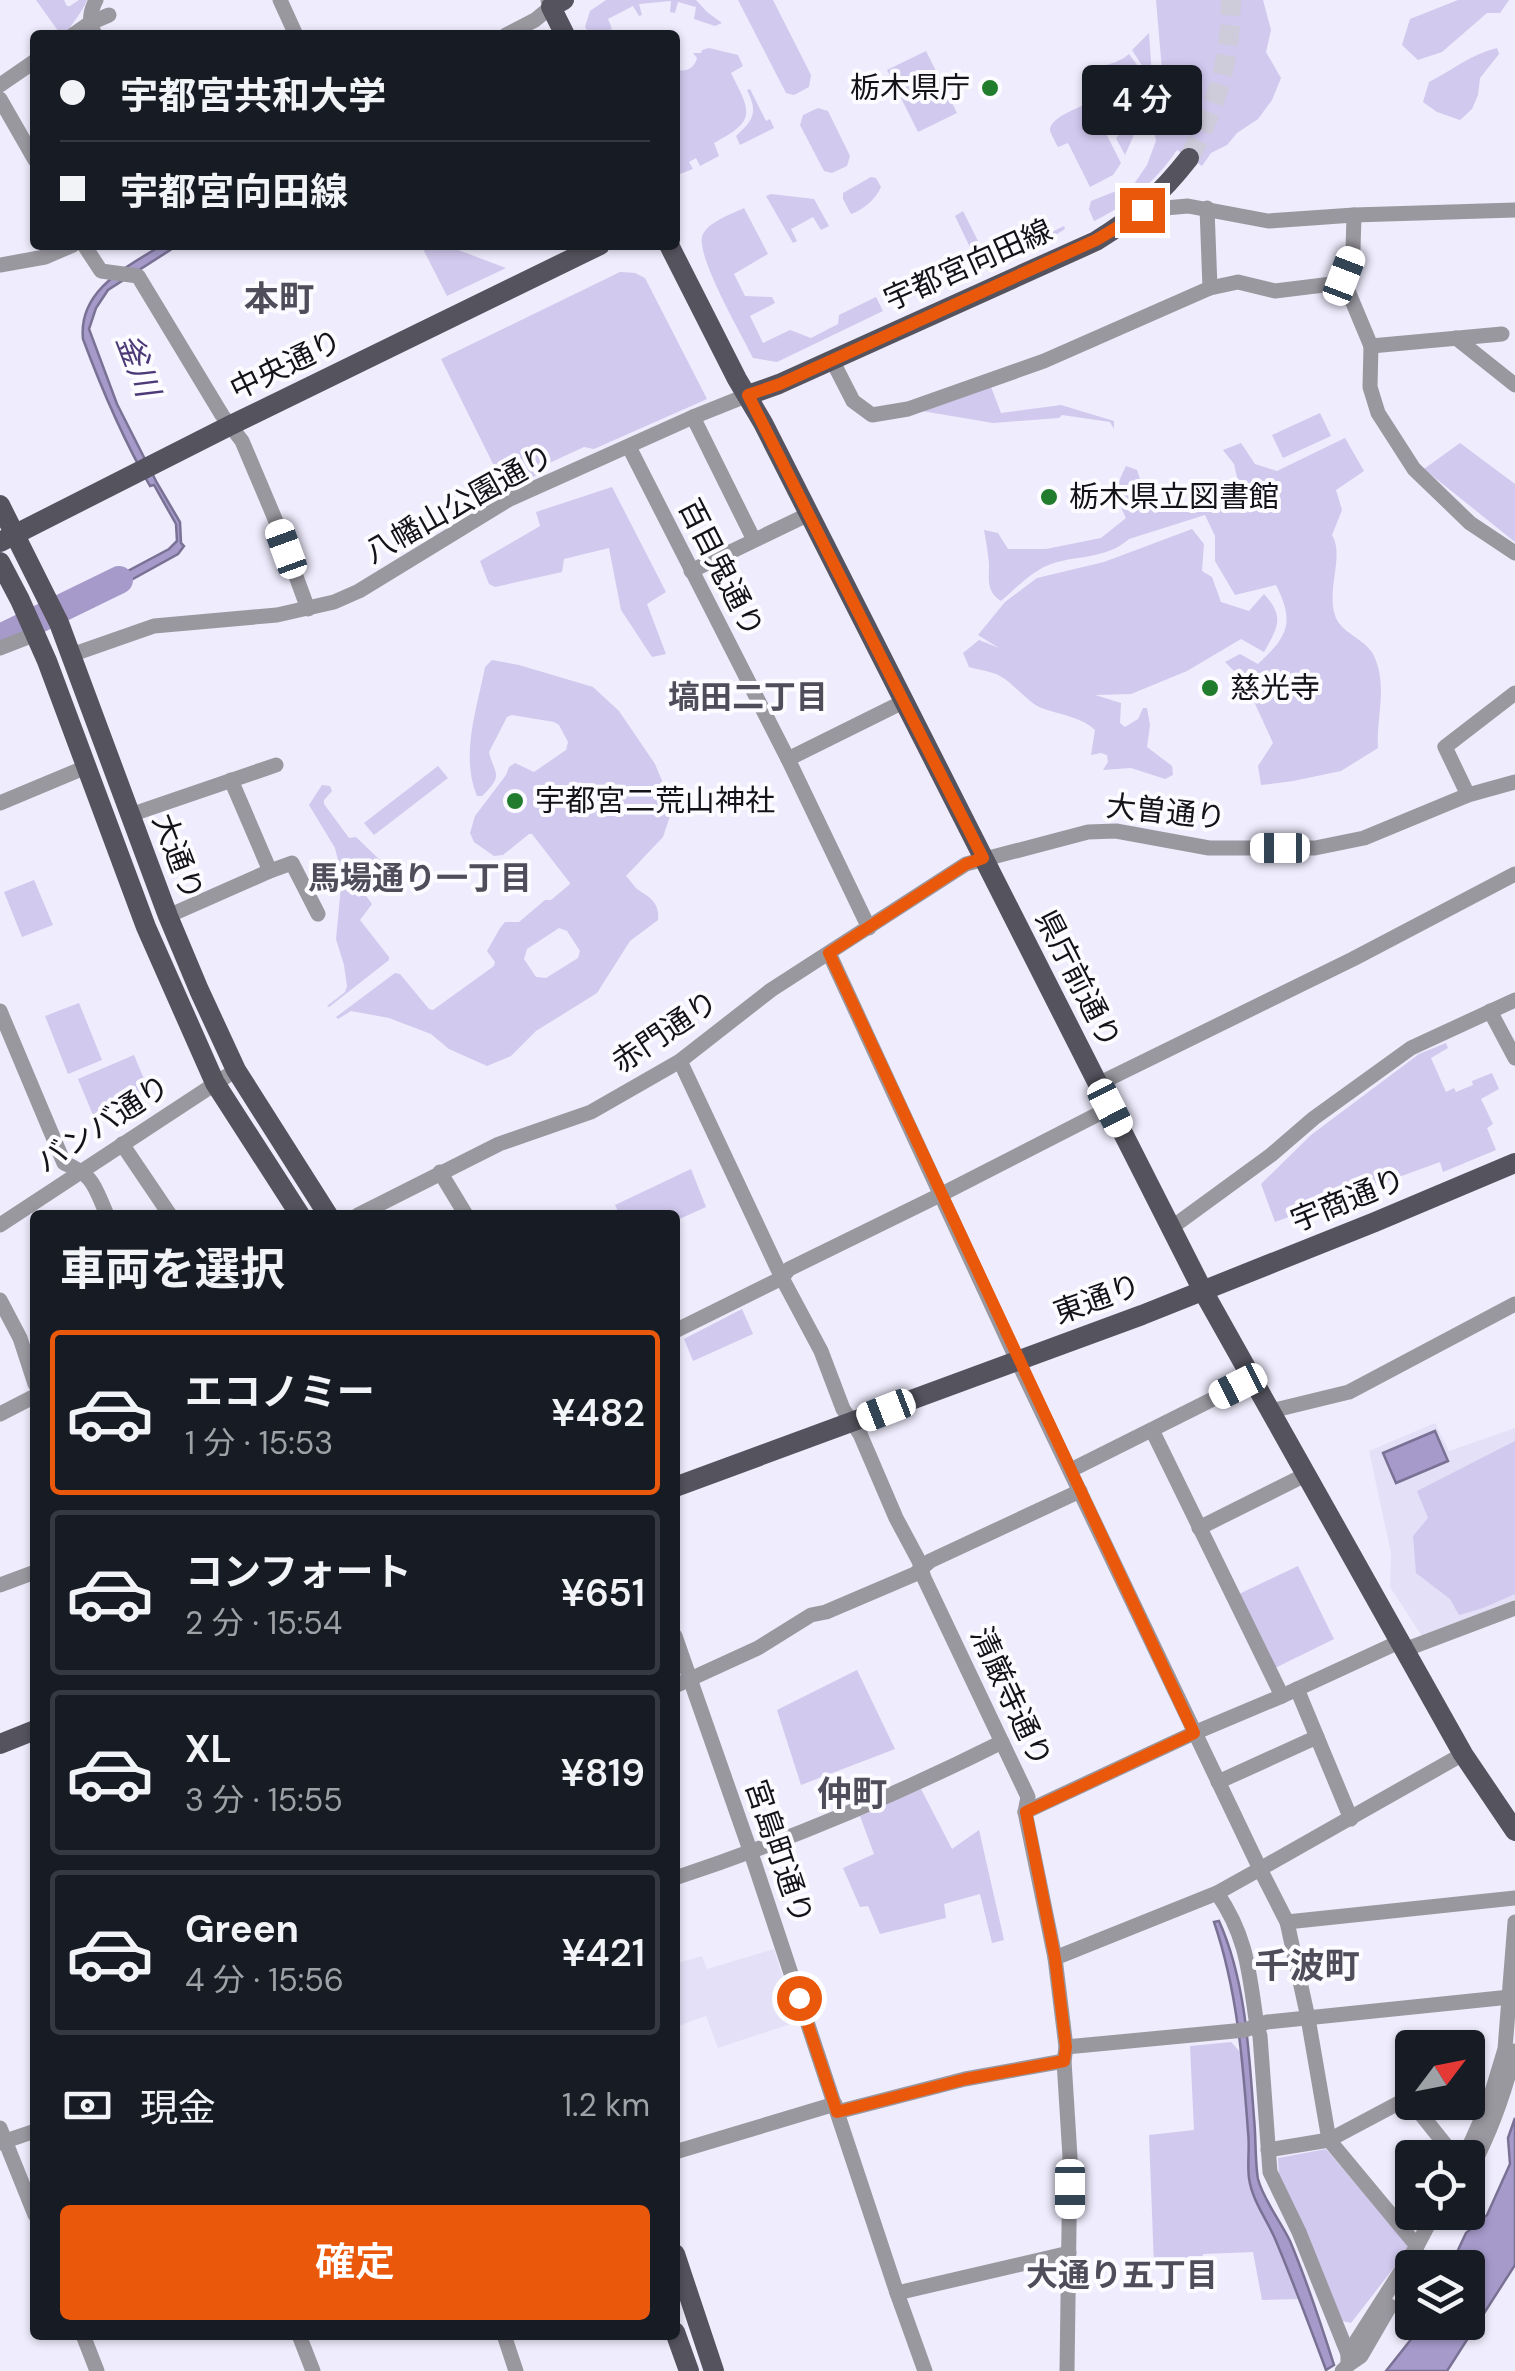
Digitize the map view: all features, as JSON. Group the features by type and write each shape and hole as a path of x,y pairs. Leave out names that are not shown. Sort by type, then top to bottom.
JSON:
{"main road":[{"path":"554,2 563,30"},
{"name":"宇都宮向田線","path":"748,395 1096,240 1142,210 1190,158"},
{"name":"中央通り","path":"8,538 590,250"},
{"name":"県庁前通り","path":"672,250 1203,1291 1464,1754 1515,1831"},
{"name":"大通り","path":"0,506 8,538 46,593 59,623 199,990 236,1070 325,1210"},
{"name":"大通り","path":"0,562 36,634 146,927 215,1083 297,1210"},
{"name":"宇商通り","path":"1203,1291 1515,1164"},
{"name":"東通り","path":"680,1485 1203,1291"},
{"path":"0,1744 30,1732"},
{"path":"680,2269 714,2371"},
{"path":"678,2340 689,2371"}],"street":[{"path":"93,29 90,12 96,0"},
{"path":"280,0 294,30"},
{"path":"516,30 536,20 554,2"},
{"path":"93,29 109,15"},
{"path":"0,85 30,64"},
{"path":"0,100 30,151"},
{"path":"1142,210 1188,206 1268,221 1515,210"},
{"path":"1207,208 1210,288"},
{"path":"1339,288 1354,250 1354,215"},
{"path":"0,265 61,250"},
{"path":"87,250 100,271 138,276 222,415 242,441 308,609"},
{"path":"832,360 853,401 872,415 908,409 1044,361 1210,288 1238,282 1274,291 1332,284 1348,291 1371,346 1370,387 1378,414 1414,469 1470,522 1515,553"},
{"path":"1371,346 1502,334"},
{"path":"1456,338 1515,385"},
{"name":"八幡山公園通り","path":"72,655 154,626 277,615 359,591 508,500 748,395"},
{"path":"693,418 754,540"},
{"name":"百目鬼通り","path":"629,447 870,928"},
{"path":"691,571 809,514"},
{"path":"0,648 36,634"},
{"path":"1468,795 1446,747 1515,693"},
{"path":"788,759 903,702"},
{"path":"130,815 276,765"},
{"path":"0,803 86,767"},
{"path":"231,780 270,871"},
{"name":"大曽通り","path":"983,858 1088,832 1116,830 1209,848 1315,848 1364,838 1468,795 1515,782"},
{"name":"赤門通り","path":"368,1210 499,1144 592,1112 680,1061 772,990 966,864 983,858"},
{"path":"168,916 292,862 318,914"},
{"path":"1098,1084 1515,874"},
{"path":"829,953 1080,1492 1287,1922 1329,2140 1418,2246"},
{"path":"1171,1228 1411,1048 1515,1000"},
{"path":"0,1011 64,1164 92,1180 104,1210"},
{"path":"1490,1011 1515,1058"},
{"name":"清厳寺通り","path":"680,1061 821,1352 843,1409 860,1434 1028,1797 1026,1812 1055,1958 1065,2054 1070,2157 1067,2371"},
{"name":"バンバ通り","path":"0,1225 236,1070"},
{"path":"680,1329 782,1278 789,1268 1110,1108"},
{"path":"122,1144 167,1210"},
{"path":"440,1172 463,1210"},
{"path":"0,1300 20,1338 30,1369"},
{"path":"1270,1411 1349,1392 1515,1304"},
{"path":"1071,1470 1254,1379"},
{"path":"0,1414 30,1400"},
{"path":"1152,1430 1199,1528 1317,1738 1352,1819"},
{"path":"1199,1528 1304,1475"},
{"path":"683,1683 758,1648 811,1615 915,1574 930,1561 1080,1492"},
{"path":"0,1585 30,1574"},
{"path":"1026,1812 1290,1692 1402,1646 1515,1608"},
{"name":"宮島町通り","path":"683,1683 751,1853 925,2371"},
{"path":"1218,1782 1317,1738"},
{"path":"680,1876 751,1853 918,1784 1002,1742"},
{"path":"1055,1958 1217,1893 1464,1754"},
{"path":"1217,1893 1233,1917 1246,1949 1260,2036 1270,2172 1299,2232 1346,2363"},
{"path":"1287,1922 1515,1898"},
{"path":"1472,2140 1489,2102 1504,2048 1515,1922"},
{"path":"680,2151 836,2108 1065,2054 1245,2030 1267,2022 1510,1997"},
{"path":"1485,2142 1504,2098 1515,2051"},
{"path":"1268,2150 1329,2140 1408,2098 1442,2140"},
{"path":"30,2132 2,2137 30,2203"},
{"path":"1346,2363 1426,2230"},
{"path":"898,2293 1070,2253"},
{"path":"1346,2363 1361,2356 1395,2298"},
{"path":"85,2340 97,2371"},
{"path":"301,2340 313,2371"},
{"path":"506,2340 516,2371"}],"shaded area":[{"path":"36,0 64,0 70,6 87,0 69,30 57,30"},
{"path":"606,0 696,0 722,23 715,26 694,19 696,7 678,2 675,13 670,12 671,1 639,4 639,16 633,6 608,19 612,29 587,30 590,11"},
{"path":"738,0 773,0 811,75 809,87 794,95 786,93"},
{"path":"1156,0 1263,0 1271,30 1266,52 1281,78 1258,119 1211,153 1202,166 1177,150 1141,191 1094,221 1089,209 1091,201 1134,184 1156,141 1153,124 1161,107 1163,82"},
{"path":"1458,0 1509,0 1500,13 1487,13 1442,52 1418,60 1402,45 1410,19"},
{"path":"1149,33 1153,92 1125,155 1116,138 1136,103 1136,78 1145,70 1132,50"},
{"path":"1497,48 1499,54 1480,78 1472,109 1460,120 1423,102 1429,82 1470,58"},
{"path":"702,50 738,55 743,66 731,73 746,114 738,128 714,143 719,156 700,166 696,158 689,162 693,169 680,174 680,70 694,65 697,58 693,53"},
{"path":"926,51 957,113 918,132 887,70"},
{"path":"1129,54 1140,69 1130,82 1131,99 1120,94 1115,86 1107,90 1117,103 1127,107 1114,132 1084,74"},
{"path":"750,89 766,121 770,119 774,128 740,145 736,136 752,115 747,90"},
{"path":"1090,102 1121,163 1113,175 1090,187 1068,143 1058,147 1050,131 1054,121"},
{"path":"818,108 828,111 850,156 847,166 832,173 824,171 800,125 803,115"},
{"path":"876,178 879,191 851,214 843,193"},
{"path":"766,196 814,199 829,226 821,230 813,217 791,229 797,241 793,243"},
{"path":"744,208 768,254 734,274 745,296 772,297 775,303 750,316 763,343 790,330 811,338 838,324 839,315 876,297 883,311 777,362 753,358 712,276 702,244 703,234 711,225"},
{"path":"963,211 986,257 1001,250 1004,255 1064,226 1065,229 1041,244 908,299 977,262 955,216"},
{"path":"154,250 170,250 108,290 89,329 117,404 180,522 184,546 178,554 86,605 81,596 177,541 176,524 131,450 83,339 88,307 120,271"},
{"path":"424,250 458,250 506,268 447,296"},
{"path":"620,272 645,278 707,399 594,449 584,447 545,465 541,473 506,490 441,359"},
{"path":"991,387 1001,413 1061,405 1114,421 1114,429 1110,422 1062,415 993,423 922,411"},
{"path":"1320,413 1331,436 1283,458 1272,435"},
{"path":"1345,438 1364,471 1336,490 1342,510 1332,535 1337,553 1333,608 1339,624 1374,656 1381,690 1378,748 1341,771 1261,785 1258,766 1273,743 1245,682 1225,662 1240,654 1258,664 1282,637 1287,619 1285,609 1276,585 1235,595 1215,561 1215,536 1205,515 1129,539 1109,551 1046,566 1001,601 991,589 984,530 998,533 1008,549 1046,549 1101,538 1126,518 1117,492 1126,466 1137,470 1143,488 1158,506 1179,506 1238,482 1234,464 1223,450 1241,443 1255,464 1277,471"},
{"path":"1460,443 1515,484 1515,542 1424,469"},
{"path":"612,487 666,592 647,604 666,654 652,657 621,610 609,548 564,559 562,572 495,587 489,584 480,561 540,526 536,512"},
{"path":"1192,529 1204,544 1202,571 1212,577 1221,602 1249,611 1264,594 1275,609 1277,622 1264,652 1241,639 1187,671 1131,694 1095,695 1121,703 1120,723 1125,727 1147,708 1147,747 1172,766 1173,775 1165,779 1131,768 1103,770 1107,755 1091,755 1095,730 1090,726 1038,706 1000,676 969,667 963,653 979,640 999,648 978,635 1005,602 1037,578 1104,562"},
{"path":"492,660 519,665 593,687 619,711 655,764 673,807 663,837 626,876 655,904 658,920 630,941 597,993 536,1031 511,1056 487,1066 449,1049 431,1034 389,1018 351,1011 336,1017 395,973 433,1010 494,966 487,951 505,922 519,922 570,883 532,834 503,855 494,856 474,842 470,833 475,816 509,767 515,763 534,772 566,750 568,742 554,722 507,717 489,752 496,778 482,796 477,796 470,748 485,667","holes":["559,928 567,931 580,951 578,958 546,978 536,977 524,959 527,949"]},
{"path":"438,766 448,778 374,835 364,823"},
{"path":"322,785 330,786 332,791 324,804 349,838 356,837 382,862 382,866 357,884 372,904 360,920 389,957 329,1007 347,986 336,939 342,876 335,848 309,805"},
{"path":"34,880 53,925 22,937 4,892"},
{"path":"79,1003 102,1060 68,1074 45,1016"},
{"path":"1446,1043 1448,1048 1431,1058 1446,1092 1473,1085 1472,1081 1492,1073 1499,1089 1481,1099 1493,1124 1487,1128 1496,1150 1443,1172 1440,1162 1275,1222 1261,1184 1311,1135 1419,1054"},
{"path":"134,1055 149,1091 93,1115 78,1079"},
{"path":"691,1169 706,1207 680,1219 680,1210 618,1210 615,1205"},
{"path":"742,1309 753,1334 693,1361 684,1339"},
{"path":"1435,1423 1449,1451 1515,1428 1515,1600 1422,1636 1390,1587 1391,1553 1369,1451"},
{"path":"1435,1431 1448,1461 1396,1483 1383,1453"},
{"path":"1515,1441 1515,1594 1459,1615 1450,1599 1416,1573 1413,1536 1428,1518 1417,1491"},
{"path":"1298,1566 1334,1639 1273,1669 1237,1595"},
{"path":"857,1670 895,1749 801,1785 777,1710"},
{"path":"921,1789 952,1849 979,1830 1004,1940 992,1943 980,1894 944,1904 946,1918 880,1934 868,1906 860,1907 843,1868 874,1854 860,1816"},
{"path":"1219,1921 1235,1968 1245,2018 1258,2179 1308,2287 1334,2365 1326,2370 1251,2186 1241,2052 1234,1999 1214,1922"},
{"path":"774,1949 797,2022 718,2048 706,2016 680,2025 680,1963 702,1956 707,1969"},
{"path":"1231,2042 1241,2053 1249,2179 1300,2299 1262,2300 1253,2252 1203,2254 1201,2268 1154,2265 1149,2135 1194,2130 1190,2046"},
{"path":"1515,2118 1515,2265 1485,2312 1485,2250 1458,2250 1470,2230 1485,2230 1485,2217 1510,2164 1508,2138"},
{"path":"1326,2149 1410,2247 1395,2250 1395,2266 1351,2323 1339,2320 1279,2175 1278,2158"},
{"path":"1411,2340 1467,2340 1447,2371 1386,2371"}],"waterway":[{"name":"釜川","path":"0,638 119,580"}],"tunnel":[{"path":"1189,158 1220,81 1231,0"}],"place":[{"name":"栃木県庁","path":"990,88"},
{"name":"栃木県立図書館","path":"1049,497"},
{"name":"慈光寺","path":"1210,688"},
{"name":"宇都宮二荒山神社","path":"515,801"}],"district":[{"name":"本町","path":"279,299"},
{"name":"塙田二丁目","path":"748,697"},
{"name":"馬場通り一丁目","path":"420,878"},
{"name":"仲町","path":"852,1794"},
{"name":"千波町","path":"1307,1966"},
{"name":"大通り五丁目","path":"1122,2275"}],"route":[{"path":"799,1998 837,2112 966,2079 1064,2061 1066,2047 1055,1958 1026,1812 1194,1733 829,953 966,864 983,858 748,395 1066,255 1142,210"}]}
